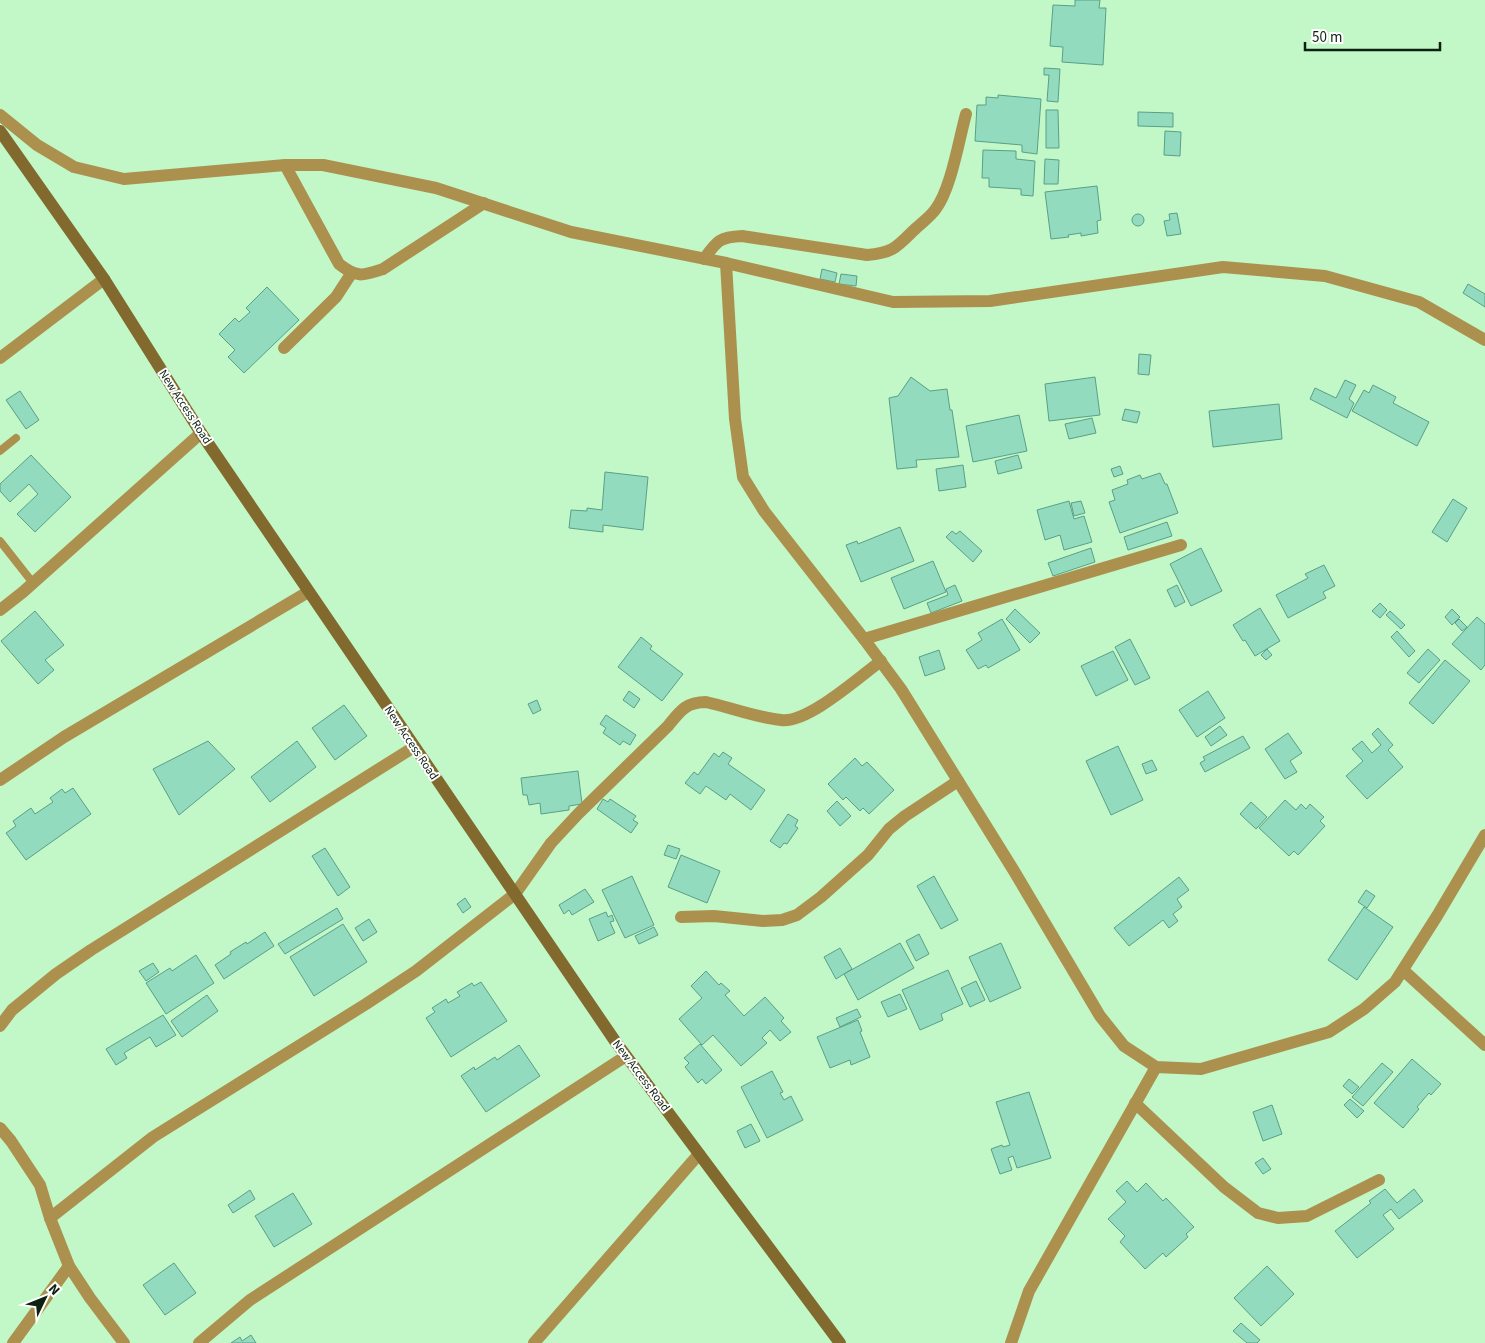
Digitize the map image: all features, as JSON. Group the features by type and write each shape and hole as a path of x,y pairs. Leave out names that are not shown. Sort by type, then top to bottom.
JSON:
{"main road":[{"name":"New Access Road","path":"0,131 104,279 201,433 308,592 626,1056 840,1343"}],"street":[{"path":"704,259 716,243 726,236 742,236 867,255 881,254 894,250 935,210 942,198 952,170 966,114"},
{"path":"0,116 37,145 74,167 124,179 285,165 323,165 436,188 571,232 726,263 893,302 990,301 1223,267 1325,276 1419,302 1485,340"},
{"path":"285,165 339,264 351,274 365,275 383,269 484,203"},
{"path":"726,263 735,419 743,477 764,511 901,689 1100,1016 1124,1046 1156,1067 1201,1069 1329,1032 1364,1009 1395,982 1485,835"},
{"path":"284,348 336,297 351,274"},
{"path":"0,358 104,279"},
{"path":"0,610 201,433"},
{"path":"864,639 1181,544"},
{"path":"0,780 64,737 308,592"},
{"path":"50,1218 153,1137 408,976 514,894 551,843 668,726 681,710 695,702 706,702 782,721 795,719 809,714 881,661"},
{"path":"0,1026 12,1010 56,974 90,950 414,747"},
{"path":"681,917 714,916 763,921 782,920 798,915 868,855 889,829 905,816 958,781"},
{"path":"1403,970 1485,1045"},
{"path":"199,1343 250,1300 626,1056"},
{"path":"1011,1343 1028,1290 1156,1067"},
{"path":"1135,1104 1224,1187 1258,1213 1278,1218 1307,1216 1379,1180"},
{"path":"0,1128 11,1141 40,1185 50,1218 69,1266 90,1298 124,1343"},
{"path":"534,1343 700,1154"},
{"path":"13,1343 69,1266"}],"lane":[{"path":"0,451 16,438"},
{"path":"0,541 33,582"}],"building":[{"path":"1075,0 1100,0 1099,8 1106,8 1103,65 1062,62 1063,47 1050,46 1053,5 1075,6"},
{"path":"1044,68 1060,69 1058,102 1047,101 1049,75 1044,75"},
{"path":"998,95 1041,99 1037,154 1022,152 1022,145 975,141 977,105 986,105 986,97 998,98"},
{"path":"1046,110 1058,110 1059,148 1046,148"},
{"path":"1138,112 1173,113 1173,127 1138,126"},
{"path":"1165,131 1181,132 1180,156 1164,155"},
{"path":"983,150 1016,151 1016,159 1035,161 1033,196 1021,195 1021,189 989,187 989,178 982,178"},
{"path":"1045,159 1059,160 1058,184 1044,184"},
{"path":"1097,186 1101,220 1097,221 1098,233 1081,236 1081,233 1068,235 1069,237 1051,239 1045,192"},
{"path":"1177,213 1181,234 1167,236 1164,221 1170,220 1169,214"},
{"path":"1138,214 1144,220 1138,226 1132,220"},
{"path":"822,269 837,273 835,282 820,279"},
{"path":"841,274 857,276 856,286 839,284"},
{"path":"1468,284 1485,294 1485,307 1463,293"},
{"path":"267,287 299,320 244,373 228,357 235,350 219,334 235,318 239,322 250,312 246,308"},
{"path":"1139,354 1151,355 1149,375 1138,374"},
{"path":"911,377 930,391 947,389 959,457 916,460 917,467 897,469 889,398 898,396"},
{"path":"1095,377 1100,415 1049,421 1045,384"},
{"path":"1345,380 1356,385 1349,399 1354,403 1347,418 1310,399 1315,388 1336,398"},
{"path":"1373,385 1396,397 1393,403 1429,422 1417,446 1352,411 1364,390 1369,393"},
{"path":"20,391 39,420 26,429 6,400"},
{"path":"1279,404 1282,439 1213,447 1209,411"},
{"path":"1125,409 1140,412 1137,423 1122,420"},
{"path":"1019,415 1027,451 973,462 966,426"},
{"path":"1092,418 1096,433 1069,439 1065,424"},
{"path":"31,455 71,497 35,532 17,514 38,494 29,484 10,502 0,491 0,484"},
{"path":"1018,455 1022,468 998,474 995,461"},
{"path":"963,465 966,487 939,491 936,469"},
{"path":"1120,466 1123,474 1114,477 1111,469"},
{"path":"605,472 648,477 643,530 603,525 603,532 569,528 571,510 587,511 587,508 602,510"},
{"path":"1160,473 1165,484 1167,484 1178,513 1120,533 1109,502 1115,500 1112,490 1128,484 1127,480 1140,475 1142,479"},
{"path":"1453,499 1467,508 1447,542 1432,532"},
{"path":"1069,501 1074,519 1084,516 1092,542 1064,550 1060,535 1045,540 1037,510"},
{"path":"1081,501 1085,513 1074,516 1071,503"},
{"path":"1167,522 1172,536 1128,550 1124,537"},
{"path":"900,527 914,561 861,582 846,545 857,541 858,544"},
{"path":"952,531 956,534 960,531 982,551 973,562 946,537"},
{"path":"1091,548 1095,562 1053,576 1048,563"},
{"path":"1201,548 1222,591 1191,606 1170,564"},
{"path":"933,561 946,592 904,609 891,578"},
{"path":"1324,565 1335,586 1323,592 1326,598 1288,618 1276,595 1308,578 1305,574"},
{"path":"955,585 962,601 931,613 927,603 948,595 946,589"},
{"path":"1177,585 1185,602 1175,607 1167,590"},
{"path":"1380,603 1387,610 1380,618 1372,611"},
{"path":"1260,608 1280,641 1255,656 1233,625"},
{"path":"1015,609 1040,633 1030,643 1006,619"},
{"path":"1452,609 1460,617 1452,625 1445,617"},
{"path":"35,611 64,645 45,660 54,670 38,684 1,641"},
{"path":"1390,611 1405,625 1401,629 1386,615"},
{"path":"1477,617 1485,624 1485,665 1481,670 1452,644"},
{"path":"1002,619 1020,650 988,668 986,665 978,669 966,650 982,640 978,633"},
{"path":"1459,619 1467,627 1462,631 1455,623"},
{"path":"1397,631 1415,651 1409,657 1391,637"},
{"path":"641,637 652,646 650,649 683,674 662,701 618,667"},
{"path":"1130,639 1150,678 1135,685 1115,647"},
{"path":"1267,649 1272,655 1266,660 1261,655"},
{"path":"1428,649 1440,660 1419,683 1407,673"},
{"path":"939,650 945,669 925,676 919,657"},
{"path":"1113,651 1128,680 1096,696 1081,666"},
{"path":"1445,660 1470,681 1433,724 1409,703"},
{"path":"629,691 640,699 634,708 623,700"},
{"path":"1208,691 1225,718 1197,737 1179,710"},
{"path":"537,700 541,710 533,714 528,704"},
{"path":"344,705 367,736 335,760 312,728"},
{"path":"606,715 636,735 630,745 623,741 620,745 603,733 606,728 600,724"},
{"path":"1220,726 1227,735 1211,746 1205,737"},
{"path":"1378,728 1393,745 1388,750 1403,767 1367,799 1346,776 1363,761 1352,749 1362,741 1372,753 1381,745 1372,734"},
{"path":"1288,733 1302,753 1290,761 1297,772 1285,779 1265,749"},
{"path":"1243,736 1250,748 1205,772 1200,763 1205,760 1203,757"},
{"path":"208,741 235,769 179,815 153,769"},
{"path":"297,741 316,767 270,802 251,777"},
{"path":"1118,746 1143,800 1111,815 1086,761"},
{"path":"723,752 732,758 728,764 765,790 751,810 730,794 726,800 706,786 700,794 685,783 694,772 698,775 714,753 719,757"},
{"path":"855,758 862,766 867,762 894,790 869,814 863,808 860,811 846,797 843,800 828,784"},
{"path":"1152,760 1157,770 1146,774 1142,764"},
{"path":"578,771 582,804 569,806 569,810 541,814 540,803 529,805 527,795 523,795 521,778"},
{"path":"73,788 91,814 26,860 6,833 16,826 13,821 31,808 35,814 53,802 50,798 62,789 65,793"},
{"path":"603,799 608,802 610,799 636,816 633,820 638,823 631,833 597,809"},
{"path":"1285,800 1296,810 1301,804 1306,809 1310,804 1324,817 1320,821 1325,826 1298,855 1294,851 1289,856 1259,828"},
{"path":"837,801 851,816 840,826 827,811"},
{"path":"1251,802 1267,817 1256,829 1240,814"},
{"path":"788,814 798,820 795,826 798,828 787,844 784,843 780,848 770,841"},
{"path":"668,845 680,849 676,859 664,855"},
{"path":"325,848 350,887 338,896 312,856"},
{"path":"681,855 720,871 707,903 668,887"},
{"path":"632,876 654,925 625,938 602,890"},
{"path":"934,876 958,920 941,929 917,886"},
{"path":"1179,877 1189,890 1177,899 1182,907 1173,914 1178,921 1169,928 1163,920 1129,946 1114,928"},
{"path":"585,889 594,902 572,915 569,910 564,914 559,905"},
{"path":"1366,890 1375,896 1367,908 1358,902"},
{"path":"465,898 471,907 463,913 457,904"},
{"path":"1364,907 1393,927 1357,980 1328,960"},
{"path":"337,908 343,919 285,954 278,944"},
{"path":"606,912 608,917 612,915 614,921 610,922 615,933 598,941 589,919"},
{"path":"369,919 377,932 363,941 355,928"},
{"path":"343,924 367,962 314,996 290,957"},
{"path":"654,927 658,935 639,944 635,936"},
{"path":"265,932 274,946 224,979 215,965 231,954 230,952"},
{"path":"919,934 929,954 916,961 906,941"},
{"path":"900,943 914,968 858,1000 844,974"},
{"path":"1001,943 1021,988 990,1002 969,957"},
{"path":"840,948 852,969 836,979 824,957"},
{"path":"196,955 214,983 166,1014 146,983 170,968 172,971"},
{"path":"153,963 159,972 146,981 139,971"},
{"path":"948,970 963,1004 941,1014 943,1020 920,1030 902,990"},
{"path":"706,971 719,985 721,983 730,991 725,995 744,1016 765,997 784,1018 781,1021 791,1032 780,1041 770,1030 762,1038 767,1043 741,1066 713,1035 702,1045 679,1019 702,998 691,986"},
{"path":"976,981 985,1000 970,1007 961,988"},
{"path":"481,982 507,1021 451,1057 426,1018 435,1012 432,1008 446,999 448,1003 460,996 457,992 472,983 474,986"},
{"path":"900,994 907,1009 888,1017 881,1002"},
{"path":"207,995 218,1011 182,1037 171,1021"},
{"path":"857,1009 861,1017 840,1027 836,1018"},
{"path":"163,1015 176,1035 156,1047 150,1037 124,1053 127,1058 116,1065 106,1049"},
{"path":"858,1020 862,1031 860,1032 870,1057 851,1065 850,1060 830,1068 817,1037"},
{"path":"700,1044 722,1070 706,1084 702,1079 698,1083 685,1067 689,1063 684,1058"},
{"path":"519,1045 540,1076 486,1112 461,1076 474,1067 475,1070 495,1057 497,1060"},
{"path":"1412,1059 1441,1084 1431,1095 1429,1093 1417,1107 1419,1109 1403,1128 1374,1103"},
{"path":"1382,1063 1393,1072 1363,1106 1352,1097"},
{"path":"772,1071 783,1092 780,1093 784,1100 791,1096 803,1120 767,1138 741,1087"},
{"path":"1349,1079 1359,1087 1352,1094 1343,1086"},
{"path":"1029,1092 1051,1158 1017,1168 1013,1156 1008,1158 1012,1170 1000,1174 991,1149 1002,1145 1003,1147 1010,1145 996,1102"},
{"path":"1350,1099 1364,1111 1357,1118 1344,1105"},
{"path":"1272,1105 1282,1134 1263,1141 1253,1112"},
{"path":"751,1124 760,1141 745,1148 737,1131"},
{"path":"1263,1158 1271,1169 1263,1174 1255,1163"},
{"path":"1127,1181 1137,1192 1146,1183 1163,1201 1166,1198 1194,1227 1186,1234 1188,1237 1166,1257 1163,1253 1145,1269 1120,1242 1125,1236 1108,1219 1126,1202 1116,1191"},
{"path":"1385,1189 1397,1203 1414,1189 1423,1201 1399,1219 1391,1209 1383,1215 1394,1229 1357,1258 1335,1231 1371,1203 1369,1201"},
{"path":"250,1190 255,1199 233,1213 228,1205"},
{"path":"293,1193 312,1224 274,1247 255,1216"},
{"path":"174,1263 196,1293 165,1315 143,1285"},
{"path":"1267,1266 1294,1294 1261,1326 1234,1298"},
{"path":"1241,1323 1260,1340 1257,1343 1247,1343 1233,1331"},
{"path":"251,1335 256,1343 231,1343 240,1337 242,1341"}]}
